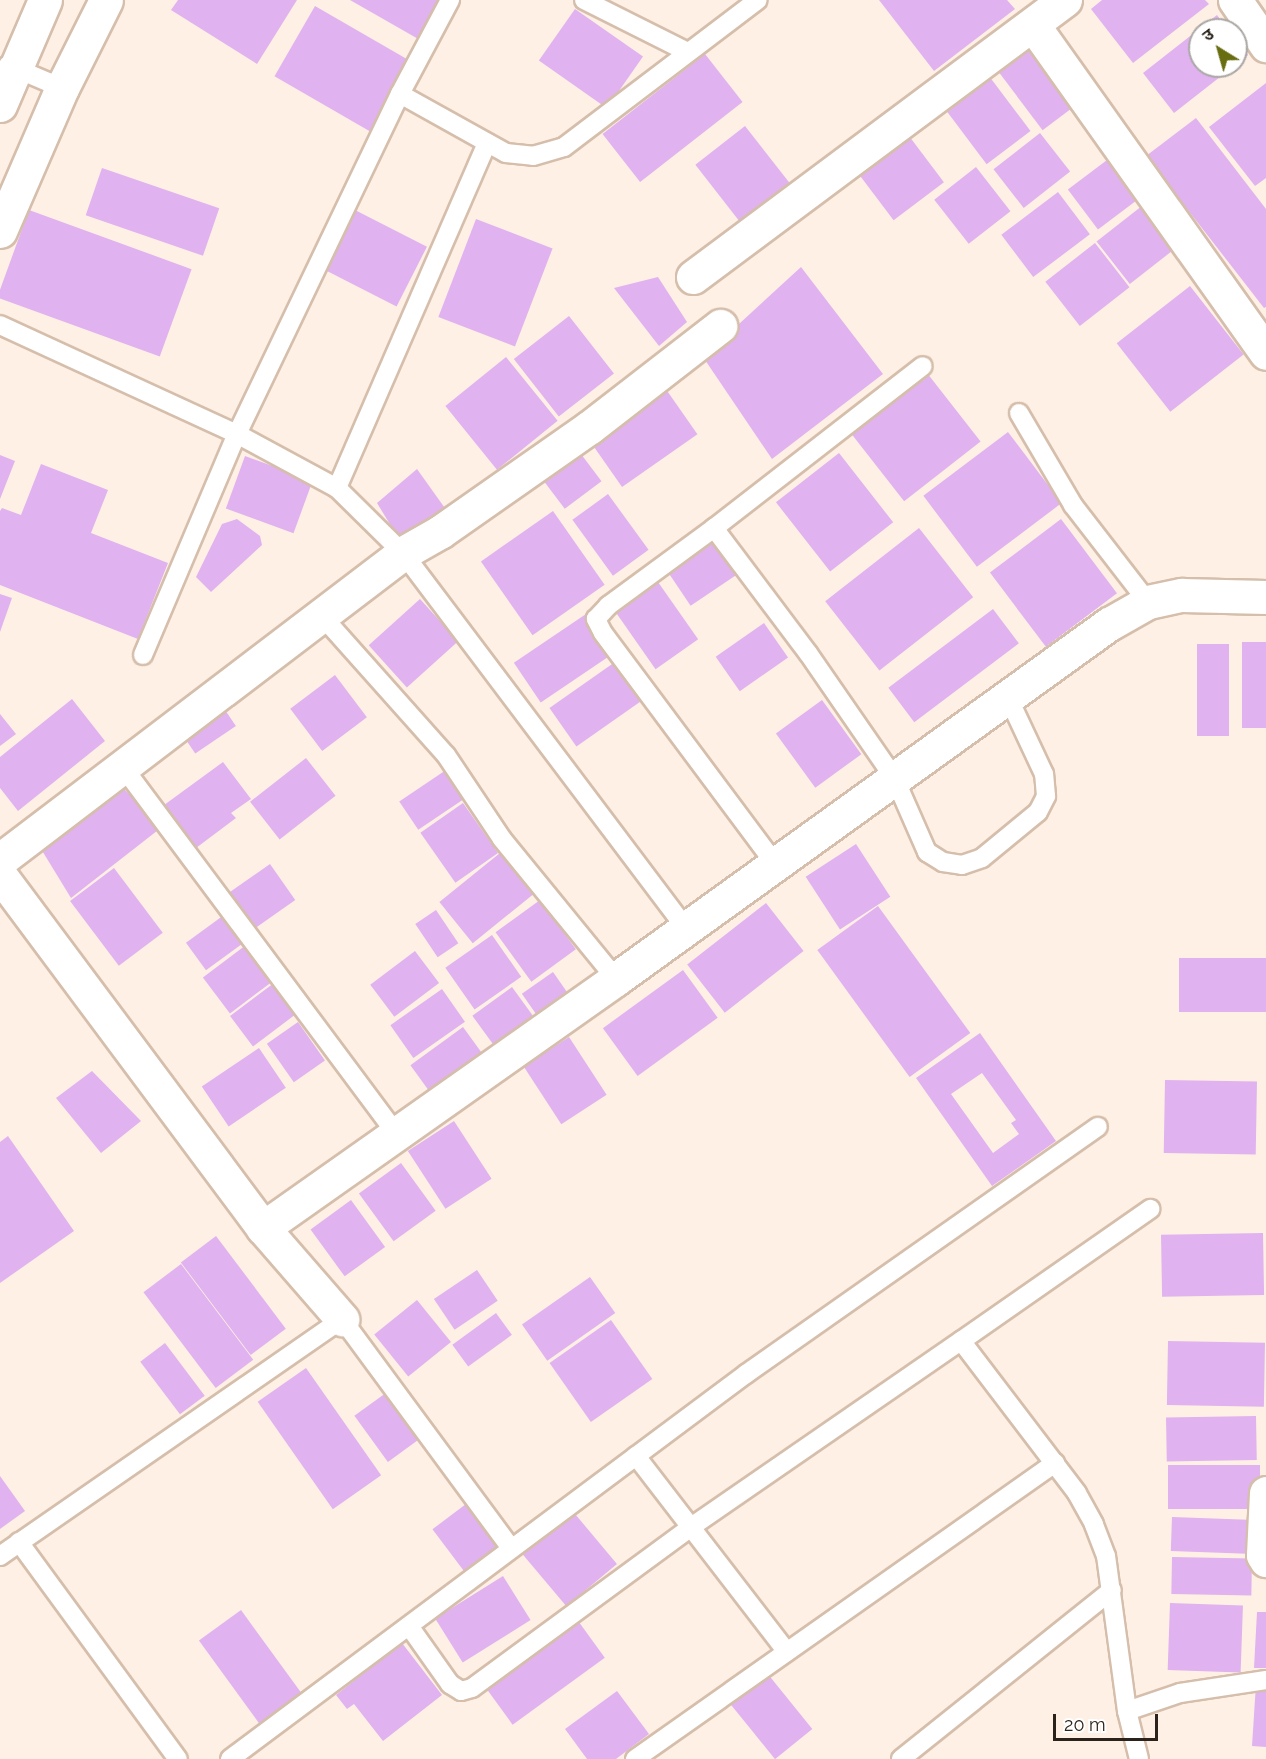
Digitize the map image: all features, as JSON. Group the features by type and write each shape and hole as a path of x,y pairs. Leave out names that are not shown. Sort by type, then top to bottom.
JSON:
{"main road":[{"path":"0,105 8,65 45,0"},
{"path":"0,231 62,88 106,0"},
{"path":"693,277 1065,0"},
{"path":"1235,0 1266,45"},
{"path":"1033,25 1266,353"},
{"path":"0,860 403,553 440,532 590,427 720,326"},
{"path":"263,1228 616,980 1109,624 1148,602 1182,595 1266,597"},
{"path":"0,875 263,1228 342,1319"},
{"path":"1266,1493 1263,1555 1266,1560"}],"lane":[{"path":"142,656 237,434 400,94 450,0"},
{"path":"584,0 688,52"},
{"path":"400,94 506,153 533,156 564,147 758,0"},
{"path":"8,65 62,88"},
{"path":"337,488 487,142"},
{"path":"0,324 237,434 337,488 403,553 686,929"},
{"path":"776,865 603,633 596,619 608,606 714,528 923,366"},
{"path":"1019,413 1032,440 1072,505 1148,602"},
{"path":"714,528 808,653 895,779 927,852 943,862 962,865 982,858 1038,812 1046,796 1044,774 1008,697"},
{"path":"322,616 446,755 502,839 616,980"},
{"path":"123,767 398,1135"},
{"path":"230,1759 746,1374 1098,1127"},
{"path":"409,1626 450,1684 461,1691 472,1688 691,1527 1150,1209"},
{"path":"0,1556 342,1319 511,1548"},
{"path":"962,1341 1077,1493 1094,1524 1106,1556 1126,1711 1139,1759"},
{"path":"636,1456 787,1652"},
{"path":"635,1759 1054,1463"},
{"path":"19,1542 178,1759"},
{"path":"901,1759 1112,1590"},
{"path":"1126,1711 1180,1693 1266,1680"}],"building":[{"path":"178,0 297,0 257,64 171,10"},
{"path":"350,0 444,0 420,40"},
{"path":"879,0 1007,0 1015,9 934,71"},
{"path":"1102,0 1205,0 1209,4 1188,18 1133,63 1091,9"},
{"path":"315,6 410,61 370,131 274,76"},
{"path":"575,9 643,57 607,108 539,61"},
{"path":"1188,38 1188,78 1219,78 1174,113 1143,73"},
{"path":"1028,46 1074,107 1043,130 997,69"},
{"path":"705,54 743,102 640,182 603,134"},
{"path":"986,72 1031,131 987,164 942,105"},
{"path":"1266,83 1266,178 1255,186 1209,127"},
{"path":"1196,118 1266,209 1266,307 1264,308 1146,156"},
{"path":"745,126 791,185 742,224 695,165"},
{"path":"906,132 944,182 894,220 856,170"},
{"path":"1040,133 1070,172 1024,208 994,169"},
{"path":"1115,154 1145,194 1098,229 1068,190"},
{"path":"976,167 1010,211 969,244 934,200"},
{"path":"102,168 219,208 203,256 86,215"},
{"path":"1058,192 1090,234 1033,277 1001,235"},
{"path":"1147,202 1180,245 1130,284 1097,241"},
{"path":"353,209 427,247 397,306 323,269"},
{"path":"29,210 192,269 160,357 0,298 0,290"},
{"path":"476,219 553,248 515,346 438,317"},
{"path":"1095,243 1129,287 1080,326 1045,282"},
{"path":"801,267 883,374 772,459 703,357"},
{"path":"658,277 687,322 659,346 614,288"},
{"path":"1190,286 1244,355 1170,412 1117,343"},
{"path":"569,316 614,374 559,417 514,359"},
{"path":"506,357 558,421 497,470 445,406"},
{"path":"927,373 981,442 904,501 851,433"},
{"path":"663,385 697,434 622,487 588,438"},
{"path":"1008,432 1062,503 977,567 923,496"},
{"path":"572,442 601,481 565,509 535,470"},
{"path":"839,453 893,522 830,572 776,502"},
{"path":"0,455 15,461 0,499"},
{"path":"245,456 313,481 294,533 226,509"},
{"path":"41,464 108,490 91,533 168,563 138,639 0,585 0,511 2,508 21,515"},
{"path":"417,469 447,511 402,544 377,503"},
{"path":"608,494 649,550 613,576 572,520"},
{"path":"553,511 605,585 533,635 481,561"},
{"path":"237,519 260,536 262,545 211,592 196,577 222,524"},
{"path":"1061,519 1117,593 1046,647 990,573"},
{"path":"919,528 973,597 879,671 825,601"},
{"path":"718,539 740,572 691,606 668,573"},
{"path":"658,582 698,639 656,669 615,612"},
{"path":"0,594 12,598 0,632"},
{"path":"420,599 458,641 407,688 369,645"},
{"path":"993,609 1019,643 914,722 888,688"},
{"path":"586,614 613,654 541,702 514,663"},
{"path":"764,623 788,657 740,691 716,657"},
{"path":"1242,642 1266,642 1266,728 1242,728"},
{"path":"1197,644 1229,644 1229,736 1197,736"},
{"path":"615,662 642,701 576,746 549,708"},
{"path":"335,675 367,717 322,751 290,709"},
{"path":"72,699 105,741 18,811 0,788 0,757"},
{"path":"822,700 861,754 815,788 776,734"},
{"path":"223,707 236,726 195,753 182,734"},
{"path":"0,714 16,734 0,746"},
{"path":"306,758 336,796 280,840 250,802"},
{"path":"223,762 251,799 231,813 236,818 192,851 160,808"},
{"path":"449,768 468,796 418,830 399,802"},
{"path":"122,787 162,827 71,898 38,844"},
{"path":"463,803 498,853 455,883 420,833"},
{"path":"856,844 890,897 840,930 806,877"},
{"path":"500,853 533,894 473,943 439,902"},
{"path":"270,864 295,900 250,932 225,896"},
{"path":"114,868 163,933 119,966 70,901"},
{"path":"540,900 576,949 531,982 496,932"},
{"path":"766,903 804,951 725,1013 687,965"},
{"path":"878,906 970,1033 910,1077 817,950"},
{"path":"436,910 458,943 438,957 415,924"},
{"path":"224,915 244,943 206,970 186,943"},
{"path":"492,935 521,977 475,1009 445,968"},
{"path":"246,945 273,981 230,1013 203,977"},
{"path":"415,951 439,983 394,1017 370,985"},
{"path":"1179,958 1266,958 1266,1012 1179,1012"},
{"path":"683,970 718,1018 638,1076 603,1028"},
{"path":"553,972 577,1006 546,1028 522,994"},
{"path":"274,983 297,1013 253,1046 230,1016"},
{"path":"512,987 543,1029 503,1058 472,1016"},
{"path":"442,989 465,1022 413,1058 390,1025"},
{"path":"298,1022 325,1061 294,1082 267,1044"},
{"path":"463,1027 490,1064 437,1102 410,1065"},
{"path":"980,1033 1056,1141 992,1186 916,1078","holes":["982,1073 1016,1120 1011,1123 1019,1134 993,1153 951,1094"]},
{"path":"569,1037 607,1095 561,1124 524,1066"},
{"path":"259,1048 286,1088 229,1126 202,1087"},
{"path":"92,1071 141,1121 101,1153 56,1098"},
{"path":"1165,1080 1257,1082 1256,1155 1164,1153"},
{"path":"454,1121 492,1179 445,1209 408,1151"},
{"path":"8,1136 74,1231 0,1283 0,1142"},
{"path":"401,1163 436,1211 394,1241 359,1194"},
{"path":"351,1200 385,1247 345,1276 311,1229"},
{"path":"1263,1233 1264,1295 1162,1297 1161,1235"},
{"path":"216,1236 286,1329 251,1355 181,1262"},
{"path":"181,1264 253,1360 216,1388 143,1292"},
{"path":"477,1270 498,1301 455,1330 434,1299"},
{"path":"590,1277 615,1313 547,1361 522,1325"},
{"path":"417,1300 451,1342 408,1377 374,1335"},
{"path":"496,1313 512,1335 468,1367 452,1345"},
{"path":"611,1320 652,1379 591,1422 550,1363"},
{"path":"1168,1341 1265,1343 1264,1407 1167,1405"},
{"path":"165,1343 205,1396 180,1414 140,1362"},
{"path":"306,1368 381,1475 333,1509 258,1402"},
{"path":"390,1390 424,1436 388,1462 354,1416"},
{"path":"1256,1416 1257,1460 1167,1462 1166,1418"},
{"path":"1168,1465 1260,1465 1260,1509 1168,1509"},
{"path":"0,1476 25,1511 0,1529"},
{"path":"466,1504 503,1554 470,1579 432,1529"},
{"path":"570,1508 617,1564 566,1606 519,1550"},
{"path":"1172,1517 1255,1520 1254,1554 1171,1551"},
{"path":"1172,1557 1252,1558 1251,1595 1171,1594"},
{"path":"503,1576 531,1620 463,1662 435,1618"},
{"path":"1170,1603 1243,1606 1241,1673 1168,1670"},
{"path":"241,1610 304,1697 262,1728 199,1641"},
{"path":"1257,1612 1266,1612 1266,1668 1254,1668"},
{"path":"576,1618 605,1658 513,1725 484,1685"},
{"path":"402,1643 442,1695 383,1741 354,1704 347,1709 336,1695"},
{"path":"767,1673 812,1729 775,1759 730,1703"},
{"path":"1256,1684 1266,1685 1266,1747 1252,1746"},
{"path":"617,1691 649,1734 616,1759 587,1759 565,1729"}]}
